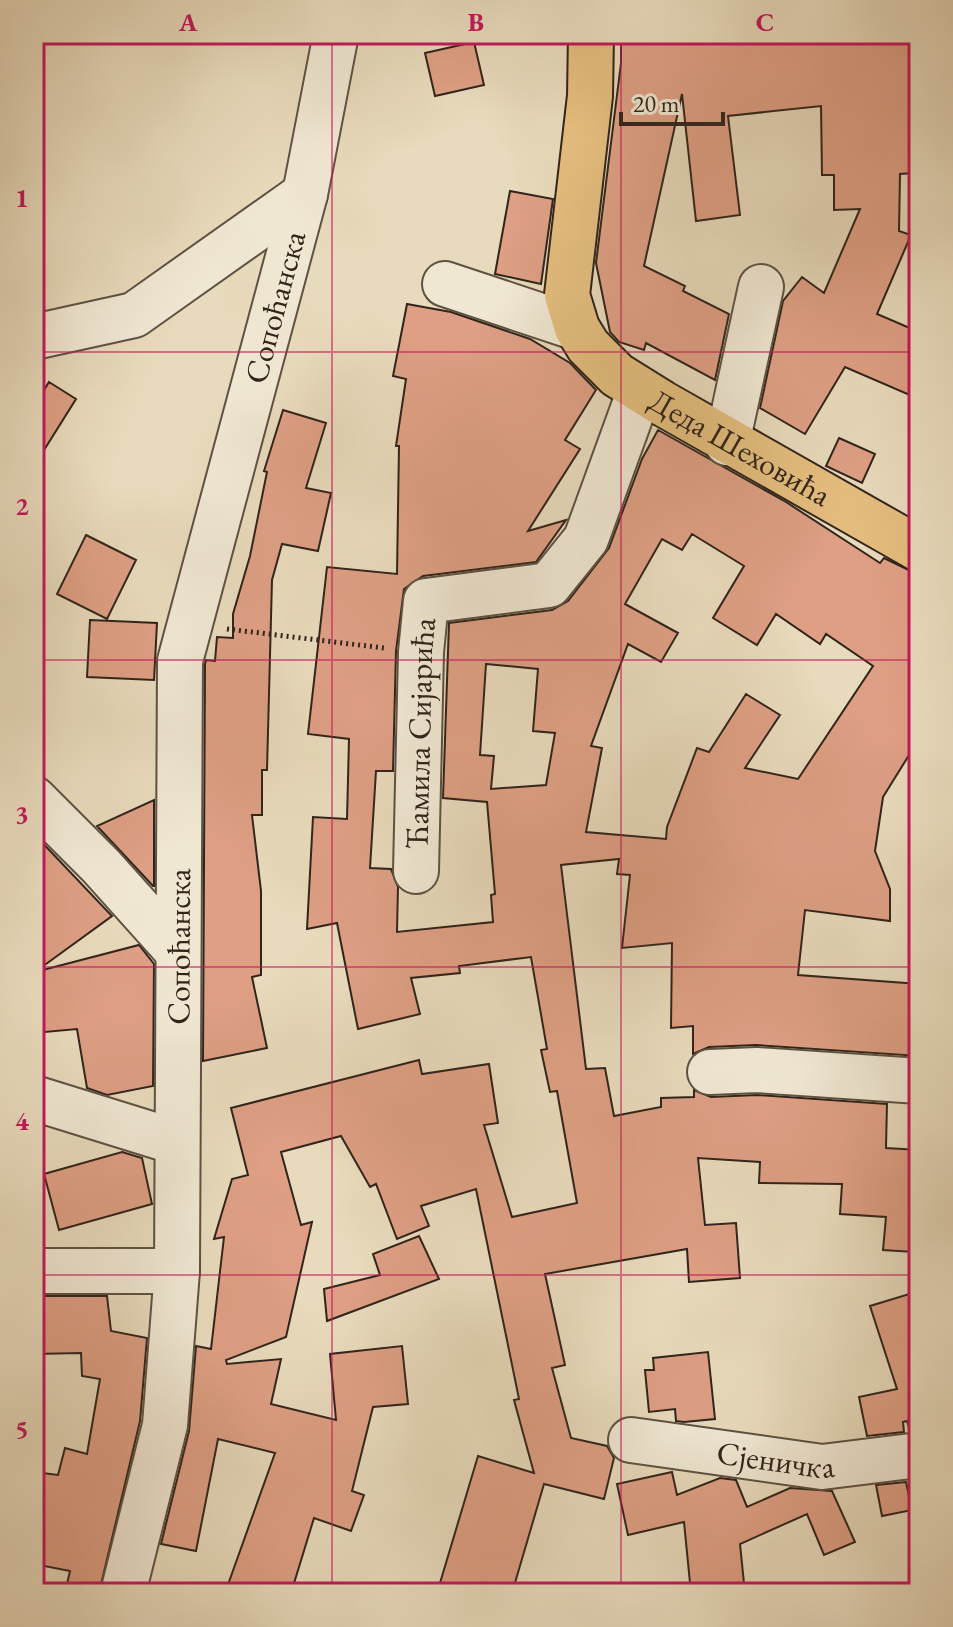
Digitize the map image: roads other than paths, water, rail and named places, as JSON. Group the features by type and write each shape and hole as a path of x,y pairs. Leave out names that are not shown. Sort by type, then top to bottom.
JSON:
{"main road":[{"path":"572,311 590,96 591,34"},
{"name":"Деда Шеховића","path":"572,311 597,358 640,390 727,443 919,549"}],"street":[{"name":"Сопоћанска","path":"135,1587 165,1425 177,1271 180,661 305,194 336,34"},
{"path":"34,337 134,315 305,194"},
{"path":"445,284 572,311"},
{"path":"727,443 761,287"},
{"name":"Ћамила Сијарића","path":"416,871 421,652 426,601 549,585 586,539 640,390"},
{"path":"34,799 101,866 178,952"},
{"path":"710,1072 757,1070 919,1081"},
{"path":"34,1098 176,1142"},
{"path":"34,1271 177,1271"},
{"name":"Сјеничка","path":"631,1440 822,1467 919,1455"}]}
